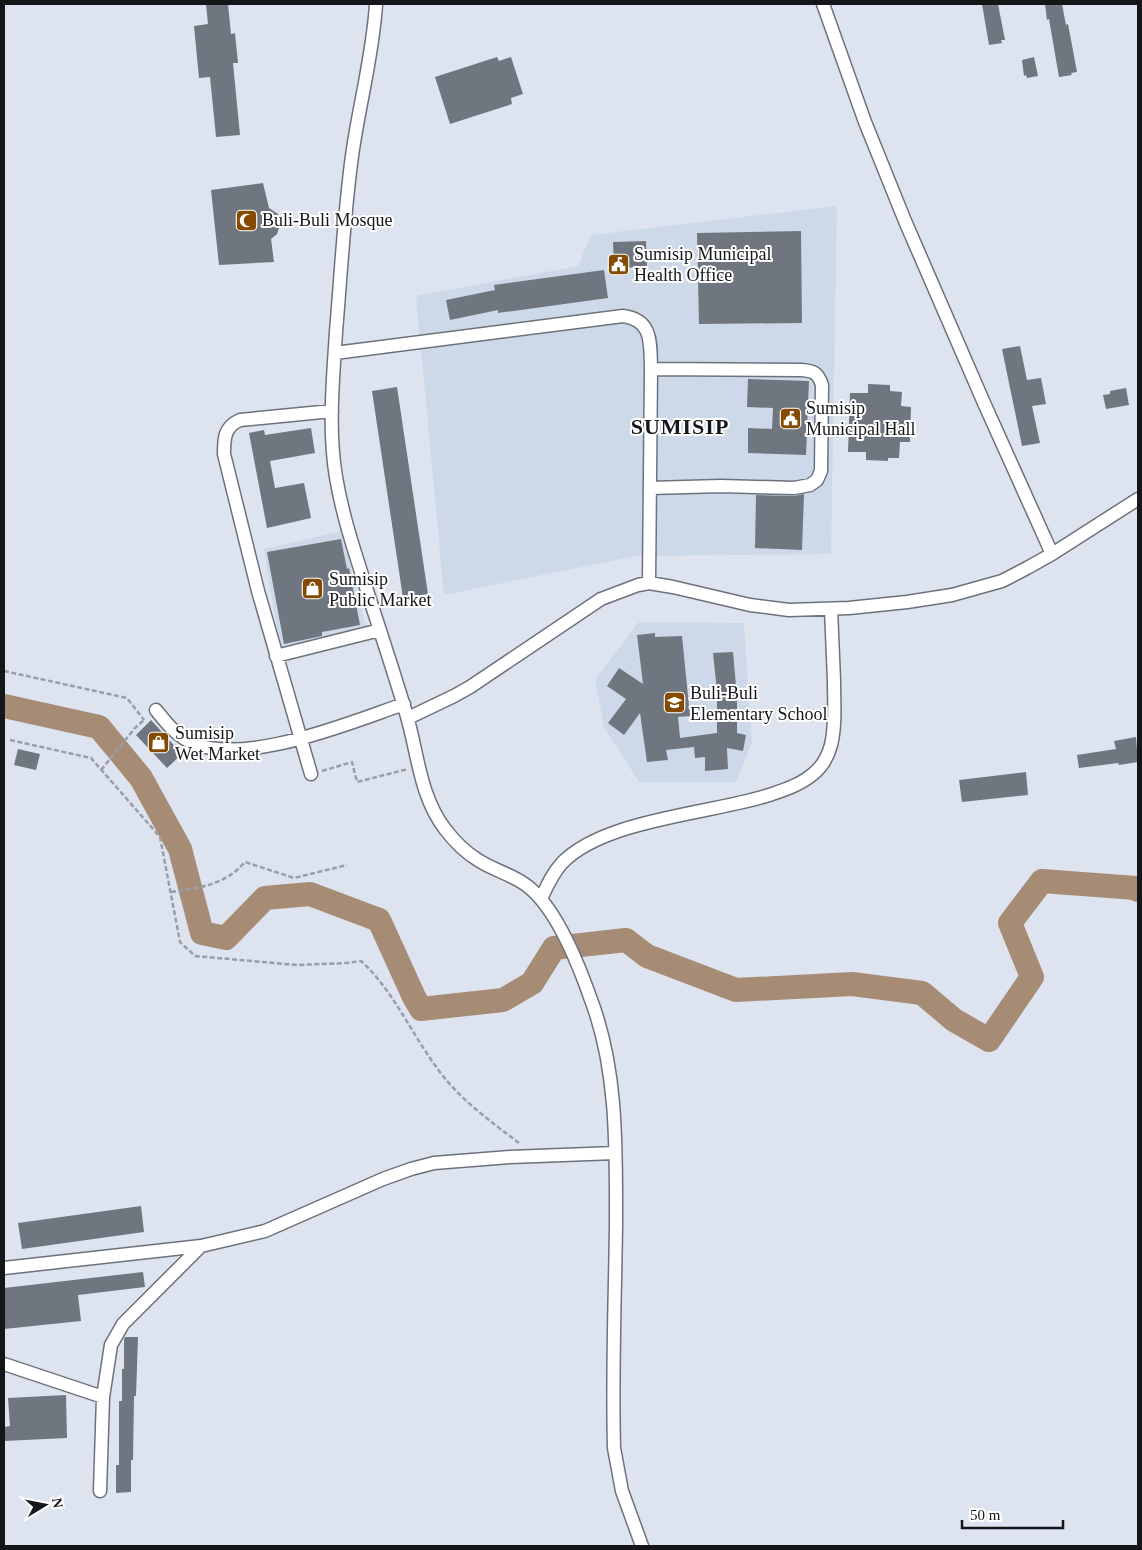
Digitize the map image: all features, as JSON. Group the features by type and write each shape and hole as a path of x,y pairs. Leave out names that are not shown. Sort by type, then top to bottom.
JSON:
{"street":[{"path":"376,4 368,74 353,151 347,198 332,411 335,474 342,505 404,704 418,767 430,803 443,827 457,843 478,860 526,885 549,908 591,999 609,1063 615,1153 614,1448 622,1491 642,1546"},
{"path":"823,4 865,122 904,221 1052,554"},
{"path":"335,353 623,316 633,317 643,324 647,329 650,340 652,369 649,583"},
{"path":"650,488 721,486 794,488 817,480 821,472 822,385 820,376 814,371 652,369"},
{"path":"311,774 276,656 233,493 224,454 224,439 227,429 232,423 240,420 332,411"},
{"path":"408,718 462,692 602,600 624,590 649,583 750,605 790,610 831,609 907,602 974,589 1002,581 1052,554 1138,499"},
{"path":"541,899 550,878 562,863 600,838 659,821 757,799 794,786 815,773 824,763 831,746 833,728 831,609"},
{"path":"276,656 380,630"},
{"path":"156,710 173,730 187,740 205,747 226,750 253,748 300,738 404,704"},
{"path":"4,1268 201,1246 264,1231 383,1179 434,1163 615,1153"},
{"path":"100,1492 103,1397 109,1356 116,1335 123,1324 201,1246"},
{"path":"4,1364 103,1397"}],"path":[{"path":"4,671 127,698 144,720 135,728 101,770"},
{"path":"10,740 91,758 160,836 180,942 195,956 298,965 361,961 375,974 437,1069 482,1115 535,1156"},
{"path":"311,774 352,762 357,782 418,767"},
{"path":"170,892 209,886 238,870 245,862 294,878 347,866"}],"shaded area":[{"path":"837,206 831,554 636,556 444,595 416,296 578,266 591,235"},
{"name":"Sumisip Public Market","path":"342,531 366,628 280,649 264,549"},
{"name":"Buli-Buli Elementary School","path":"639,622 744,623 752,743 736,782 639,782 604,727 595,680"}],"building":[{"path":"206,4 228,4 231,34 235,33 238,63 233,63 240,135 216,137 210,77 199,78 194,26 208,24"},
{"path":"982,4 998,4 1005,40 1001,40 1002,43 989,45"},
{"path":"1045,4 1062,4 1066,25 1068,24 1077,72 1071,73 1072,75 1059,77"},
{"path":"497,57 499,61 511,57 523,94 511,98 512,104 450,124 435,77"},
{"path":"1034,57 1038,76 1027,78 1026,75 1024,76 1022,60"},
{"name":"Buli-Buli Mosque","path":"263,183 269,208 278,214 280,225 277,234 271,239 274,262 219,265 211,190"},
{"path":"801,231 802,323 699,324 697,233"},
{"path":"646,241 647,267 614,268 613,242"},
{"path":"604,270 608,298 498,313 498,310 450,320 446,300 495,290 494,285"},
{"path":"1020,346 1027,380 1041,378 1046,404 1032,406 1040,443 1022,446 1002,349"},
{"name":"Sumisip Municipal Hall","path":"748,379 809,381 806,455 748,453 748,428 772,429 773,408 747,407"},
{"path":"868,384 890,385 890,391 902,392 901,406 911,407 910,442 900,442 899,458 888,458 888,461 866,460 866,452 848,452 850,393 868,393"},
{"path":"397,387 428,594 403,598 372,391"},
{"path":"1126,388 1129,405 1106,409 1103,395 1110,394 1110,391"},
{"path":"311,428 315,453 270,461 275,488 304,483 311,518 267,528 249,433 264,430 265,435"},
{"path":"804,494 802,550 755,548 756,495 794,496"},
{"name":"Sumisip Public Market","path":"341,539 347,569 349,568 360,625 322,632 322,636 284,644 267,552"},
{"path":"655,633 655,637 682,636 690,716 678,717 680,738 717,733 717,691 713,653 733,652 737,697 737,733 746,735 743,751 727,748 728,769 705,771 705,757 695,758 694,747 666,750 668,760 647,762 640,713 624,735 608,723 626,699 607,686 619,668 643,684 637,635"},
{"path":"151,720 182,754 167,768 136,735"},
{"path":"1136,737 1138,762 1079,768 1077,755 1116,749 1114,741"},
{"path":"18,749 40,754 36,770 14,765"},
{"path":"1026,772 1028,795 962,802 959,780"},
{"path":"141,1206 144,1232 22,1249 18,1223"},
{"path":"143,1272 145,1287 78,1295 81,1321 4,1329 4,1288"},
{"path":"125,1337 138,1337 136,1396 134,1396 133,1460 131,1460 131,1492 116,1493 116,1465 119,1465 119,1401 122,1401"},
{"path":"66,1395 67,1438 4,1441 4,1427 10,1426 8,1398"}],"waterway":[{"path":"4,706 99,727 141,778 180,849 202,933 226,938 265,898 310,894 379,920 421,1009 503,1000 532,983 554,948 626,940 647,956 736,990 852,984 922,993 954,1020 989,1040 1032,977 1010,923 1042,881 1136,888 1138,890"}],"place":[{"name":"Buli-Buli Mosque","path":"246,220"},
{"name":"Sumisip Municipal Health Office","path":"618,264"},
{"name":"Sumisip Municipal Hall","path":"790,418"},
{"name":"Sumisip Public Market","path":"313,589"},
{"name":"Buli-Buli Elementary School","path":"674,703"},
{"name":"Sumisip Wet Market","path":"159,743"}],"district":[{"name":"SUMISIP","path":"680,426"}]}
